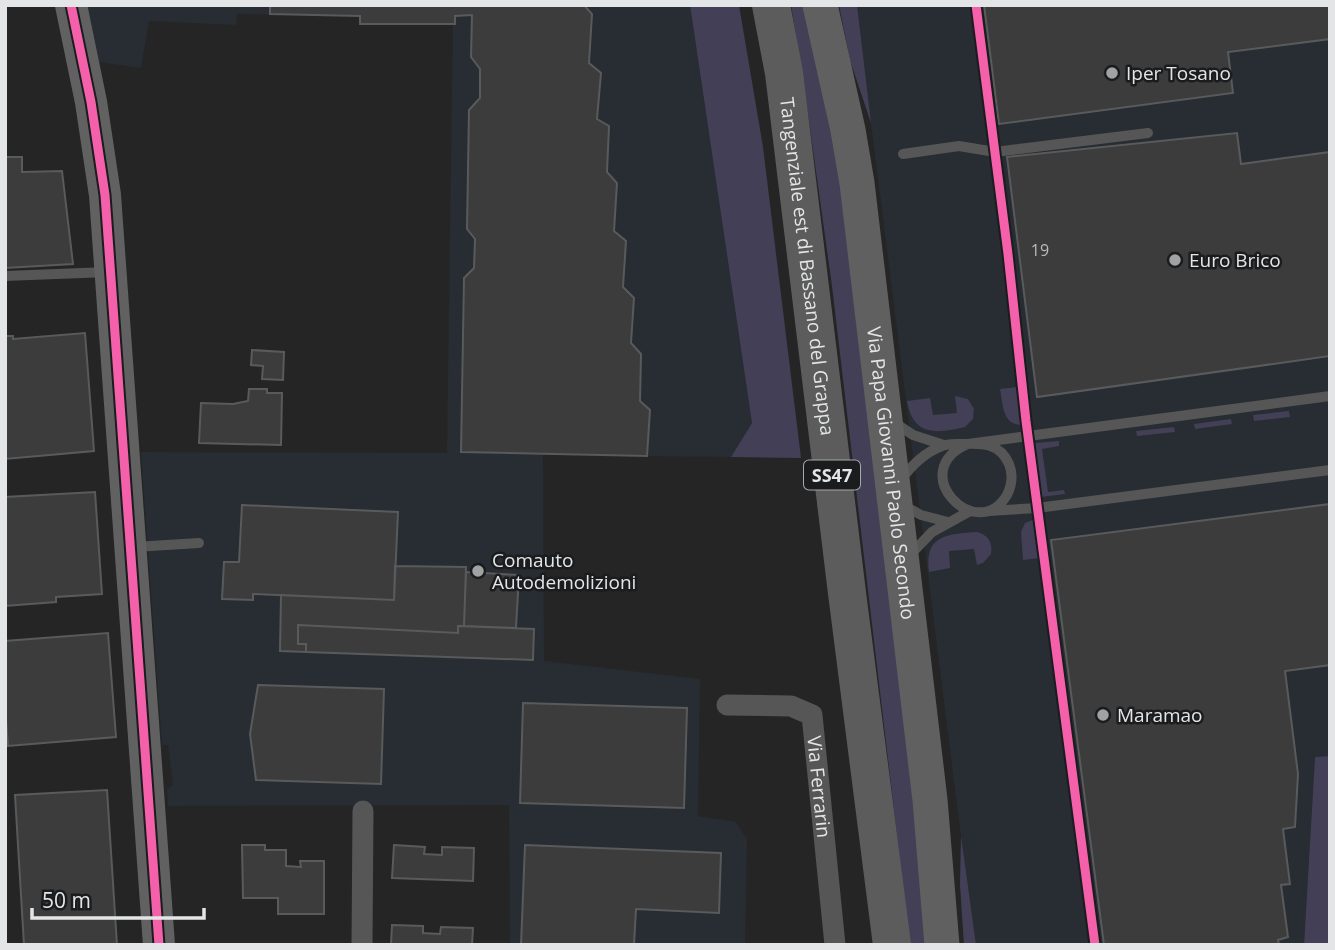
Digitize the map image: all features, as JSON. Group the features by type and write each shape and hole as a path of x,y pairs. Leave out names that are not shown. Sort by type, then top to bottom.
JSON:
{"highway":[{"name":"Tangenziale est di Bassano del Grappa","path":"751,5 793,299 870,945"},
{"name":"Tangenziale est di Bassano del Grappa","path":"771,5 784,73 892,945"}],"main road":[{"name":"Via Papa Giovanni Paolo Secondo","path":"821,5 857,183 904,566 930,800 942,945"}],"street":[{"path":"71,5 105,195 159,945"},
{"name":"Via Ferrarin","path":"727,705 791,706 812,715 835,945"},
{"path":"362,945 363,811"}],"lane":[{"path":"903,154 959,146 995,152 1148,133"},
{"path":"5,276 110,272"},
{"path":"1330,396 968,444 949,456 944,466 943,478 944,489 959,507 982,512 1008,511 1330,470"},
{"path":"885,416 912,434 944,444 988,444 1003,455 1012,475 1006,496 1008,511"},
{"path":"1000,439 1003,455"},
{"path":"944,444 914,464 903,476 895,496 921,514 948,522"},
{"path":"982,512 991,509 1006,496"},
{"path":"904,566 919,543 948,522 970,511"},
{"path":"132,547 199,543"}],"shaded area":[{"path":"88,5 690,5 752,423 731,457 543,455 544,661 700,679 698,816 736,822 747,840 745,945 510,945 509,805 168,806 167,789 173,785 168,745 162,745 141,452 447,453 453,18 237,14 236,25 149,21 141,68 98,62"},
{"path":"690,5 739,5 763,147 801,458 731,457 752,423"},
{"path":"791,5 812,5 841,160 933,945 910,945 832,286"},
{"path":"839,5 1330,5 1330,756 1315,757 1304,945 964,945 960,885 961,836 871,123 850,60"},
{"path":"839,5 857,5 871,123 850,60"},
{"path":"1017,387 1022,425 1007,418 1000,389"},
{"path":"955,396 968,399 974,409 973,419 965,427 945,431 927,430 920,426 910,412 907,401 930,398 933,415 957,413"},
{"path":"1289,411 1290,417 1254,421 1253,415"},
{"path":"1231,419 1232,424 1195,429 1194,424"},
{"path":"1174,427 1175,432 1137,436 1136,431"},
{"path":"1059,441 1059,446 1042,449 1048,492 1064,490 1065,494 1041,497 1035,443"},
{"path":"1035,519 1040,558 1023,560 1021,532 1025,523"},
{"path":"977,532 987,537 991,546 991,554 983,563 977,565 974,549 949,551 950,568 929,572 930,550 940,539"},
{"path":"1330,756 1330,945 1304,945 1315,757"},
{"path":"961,836 976,945 964,945 960,885"}],"building":[{"path":"270,5 584,5 592,14 589,63 601,73 597,119 609,126 607,172 617,183 614,231 626,241 623,287 634,298 631,343 641,354 640,401 650,410 647,456 461,452 464,278 474,268 475,239 467,229 469,110 480,98 480,69 471,57 472,15 455,16 455,24 360,24 360,16 270,14"},
{"name":"Iper Tosano","path":"984,5 1330,5 1330,39 1228,52 1233,93 999,124"},
{"name":"Euro Brico","path":"1237,133 1241,164 1330,152 1330,356 1037,397 1007,157"},
{"path":"5,157 22,157 22,172 62,171 73,264 5,268"},
{"path":"85,333 94,451 5,459 5,336 13,336 13,339"},
{"path":"252,350 284,352 283,380 262,379 263,366 251,365"},
{"path":"249,389 267,389 267,393 282,393 281,445 199,443 201,403 233,404 248,401"},
{"path":"95,492 102,594 56,597 56,602 5,606 5,497"},
{"path":"1330,504 1330,665 1285,671 1298,774 1295,827 1283,829 1290,884 1281,885 1288,937 1278,940 1279,945 1104,945 1051,540"},
{"path":"242,505 398,512 394,600 253,594 253,600 222,599 224,562 239,562"},
{"path":"395,566 466,567 464,626 458,626 458,633 298,625 298,644 306,644 306,652 280,651 281,595 394,600"},
{"path":"466,572 519,575 516,628 464,626"},
{"path":"298,625 458,633 458,626 534,629 533,660 306,652 306,644 298,644"},
{"path":"108,633 116,737 8,746 5,641"},
{"path":"258,685 384,689 381,784 256,780 250,734"},
{"path":"523,703 687,708 684,808 520,803"},
{"path":"107,790 117,945 24,945 15,795"},
{"path":"242,845 265,845 265,850 286,850 286,866 301,867 300,861 324,861 324,914 278,914 278,898 243,898"},
{"path":"394,845 425,847 424,854 442,855 442,847 474,848 473,881 392,878"},
{"path":"525,845 721,853 719,913 636,909 634,945 521,945"},
{"path":"392,925 423,926 423,933 440,934 441,927 473,928 472,945 391,945"}],"cycle path":[{"path":"71,5 91,102 105,195 159,945"},
{"path":"976,5 1026,421 1095,945"}],"place":[{"name":"Iper Tosano","path":"1112,73"},
{"name":"Euro Brico","path":"1175,260"},
{"name":"Comauto Autodemolizioni","path":"478,571"},
{"name":"Maramao","path":"1103,715"}]}
